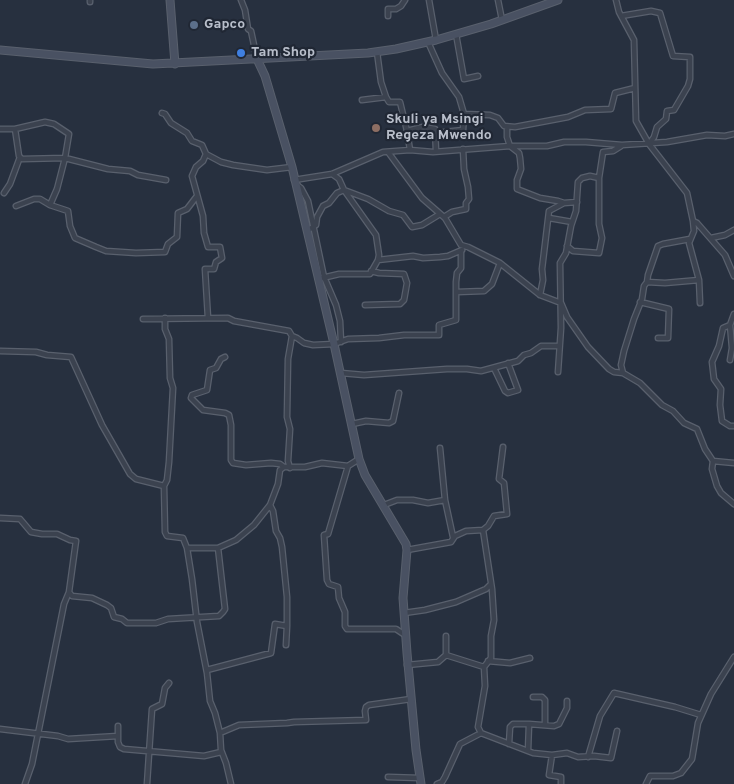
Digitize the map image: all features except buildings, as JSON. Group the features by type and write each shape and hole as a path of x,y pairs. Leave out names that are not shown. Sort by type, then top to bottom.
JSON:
{"street":[{"path":"170,0 175,64"},
{"path":"242,0 248,29 251,31 257,59 265,76 292,167 306,232 321,278 338,343 340,373 359,459 365,475 406,544 403,598 410,699 420,781 388,777"},
{"path":"388,16 388,9 396,9 405,0"},
{"path":"429,0 436,40"},
{"path":"498,0 502,20"},
{"path":"0,50 132,63 175,64 377,52 436,40 502,20 558,0"},
{"path":"616,0 621,16 634,40 636,121 649,144 687,193 694,231 689,243 699,280 700,303"},
{"path":"621,16 651,11 660,13 674,56 690,56 690,79 688,86 674,110 667,112 666,119 657,127 654,137 649,144"},
{"path":"456,34 464,79 478,76"},
{"path":"428,42 442,72 459,97 464,114 463,130 435,133"},
{"path":"377,52 381,82 386,97 389,102 400,102 410,150"},
{"path":"464,114 490,115 498,118 504,126 514,128 560,119 585,110 612,109 615,93 635,88"},
{"path":"362,100 386,97"},
{"path":"162,113 166,114 171,123 187,133 192,140 202,145 206,154 221,162 267,170 292,167"},
{"path":"0,129 15,129 45,122 54,124 69,134 57,189 50,205"},
{"path":"507,127 507,137 510,146 519,153 521,169 517,180 517,190 540,198 564,203 577,202"},
{"path":"407,131 434,128 436,150"},
{"path":"4,193 10,184 20,157 15,129"},
{"path":"294,182 332,174 378,154 388,152 547,146 564,142 622,145 649,144 707,135 725,136 734,134"},
{"path":"567,246 573,250 599,253 602,238 599,224 599,178 603,152 599,143"},
{"path":"603,152 613,151 622,145"},
{"path":"344,190 368,199 389,211 403,215 412,227 422,225 452,212 466,209 470,194 464,169 463,149"},
{"path":"388,152 413,186 442,216 457,241 500,263 540,295 561,303 567,317 588,347 609,369 614,372 623,373 640,383 662,405 674,411 684,423 698,429 706,449 714,461 712,469 717,486 721,493 734,504"},
{"path":"206,154 192,176 203,216 204,233 208,248 220,247 222,258 216,262 214,269 205,270 208,318"},
{"path":"20,157 22,159 65,158 108,169 130,171 138,175 166,180"},
{"path":"321,278 339,274 370,274 378,260 379,252 376,235 344,190 339,179 332,174"},
{"path":"558,372 561,303 560,263 566,253 576,211 578,182 582,178 590,176 599,178"},
{"path":"294,182 308,201 321,278 338,313 342,336 338,343"},
{"path":"306,232 316,226 320,210 344,190"},
{"path":"16,206 34,199 40,199 68,212 70,226 75,238 96,247 136,253 165,252 168,244 177,237 178,212 187,209 197,196"},
{"path":"540,295 550,200"},
{"path":"549,211 564,203"},
{"path":"549,218 572,222"},
{"path":"693,221 697,222 725,255 734,277"},
{"path":"711,238 734,230"},
{"path":"623,373 624,351 658,246 690,240"},
{"path":"378,260 412,256 423,258 440,257 461,251 465,246"},
{"path":"143,319 228,318 234,321 288,331 292,336 304,343 313,345 338,343 348,339 404,335 439,335 439,325 456,320 457,273 461,268 461,251"},
{"path":"457,292 484,291 492,284 500,263"},
{"path":"365,305 400,304 404,300 407,283 404,274 371,271"},
{"path":"647,282 665,283 699,280"},
{"path":"640,302 669,309 668,338 658,338"},
{"path":"730,360 732,348 730,325 734,314"},
{"path":"165,318 165,329 169,339 173,388 169,462 167,480 164,486 165,532 167,536 183,538 187,548 196,617 207,670 210,701 215,713 220,733 221,752 231,784"},
{"path":"730,325 723,328 720,346 712,362 714,379 721,388 720,405 722,420 730,426 734,426"},
{"path":"290,468 288,456 290,429 287,416 288,359 292,336"},
{"path":"340,373 364,375 436,370 467,369 481,371 518,361 524,355 531,353 541,346 559,346"},
{"path":"0,351 36,352 71,357 102,425 130,474 136,479 164,486"},
{"path":"225,357 220,359 216,368 210,370 207,390 192,395 191,398 203,410 228,415 231,425 231,460 233,463 246,465 271,463 290,468 305,468 322,463 348,466 359,459"},
{"path":"494,368 505,391 508,393 518,390 508,363"},
{"path":"352,424 366,422 388,423 393,421 400,393"},
{"path":"407,550 451,542 454,537 466,531 483,530 494,516 506,514 504,483 499,479 503,447"},
{"path":"440,448 445,500 454,537"},
{"path":"714,461 734,463"},
{"path":"348,466 328,534 324,535 326,580 329,584 338,587 339,598 345,612 345,626 347,629 396,628 406,636"},
{"path":"187,548 218,548 236,540 254,525 270,505 278,484 280,470 284,467"},
{"path":"384,505 397,500 413,500 428,503 445,500"},
{"path":"270,505 282,547 287,597 286,645"},
{"path":"0,518 14,517 20,519 31,532 57,534 76,541 69,592 64,604 32,764 25,784"},
{"path":"483,530 494,620 490,658 484,667 485,686 478,727 481,733 528,751 552,755 566,754 578,758 611,758 617,732"},
{"path":"69,592 72,596 92,598 107,605 111,608 114,617 128,623 156,623 168,619 219,616 225,609 218,548"},
{"path":"404,613 456,602 486,589 491,584"},
{"path":"207,670 271,652 275,624 287,626"},
{"path":"407,665 438,662 446,655 446,636"},
{"path":"446,655 484,667"},
{"path":"646,784 650,776 674,776 681,774 692,759 696,728 701,715 711,694 734,657"},
{"path":"488,661 510,663 530,658"},
{"path":"147,784 152,709 162,704 165,688 169,683"},
{"path":"588,757 600,716 614,693 701,715"},
{"path":"534,697 542,697 545,700 545,725"},
{"path":"220,733 239,725 366,720 366,707 369,705 410,699"},
{"path":"509,744 510,726 513,724 554,726 559,724 567,708 567,701"},
{"path":"528,724 528,751"},
{"path":"118,726 120,747 124,749 204,756 221,752"},
{"path":"0,729 58,736 68,739 118,736"},
{"path":"437,784 442,782 445,777 460,744 477,737 481,733"},
{"path":"552,755 549,776 561,777 561,784"}],"place":[{"name":"Gapco","path":"194,25"},
{"name":"Tam Shop","path":"241,53"},
{"name":"Skuli ya Msingi Regeza Mwendo","path":"376,128"}]}
